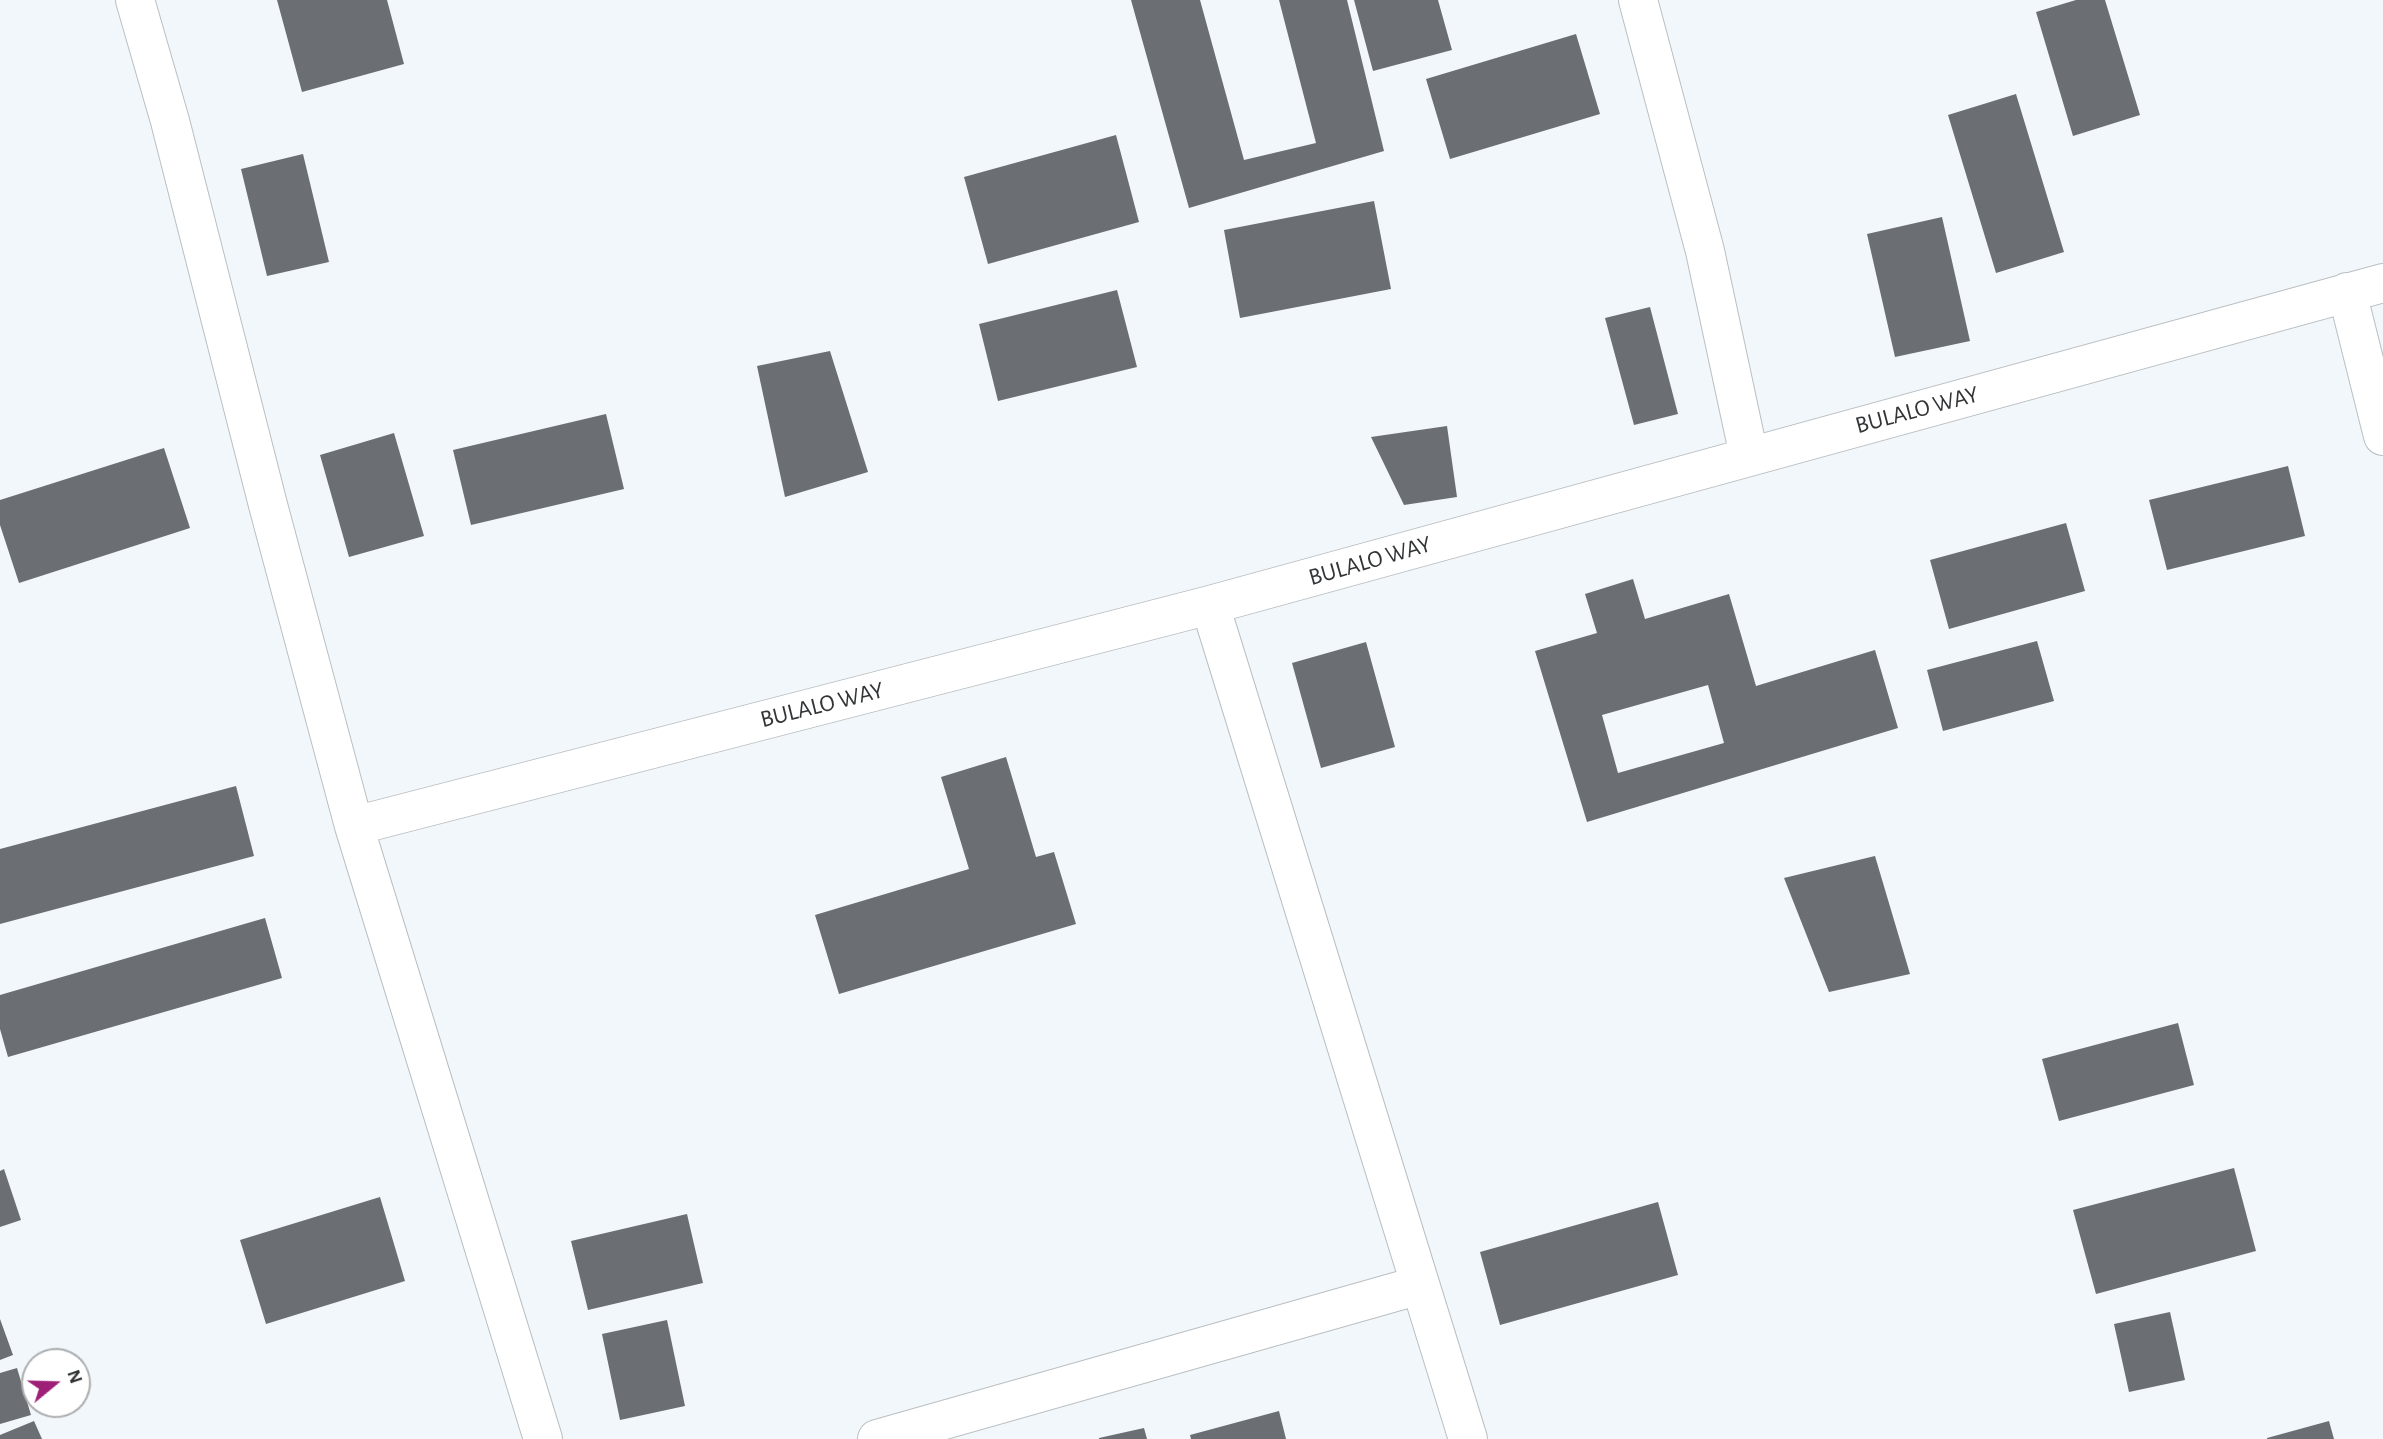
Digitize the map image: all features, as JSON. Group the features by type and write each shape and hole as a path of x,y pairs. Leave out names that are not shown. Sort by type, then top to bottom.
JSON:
{"street":[{"path":"135,0 170,121 268,505 354,826 543,1439"},
{"path":"1638,0 1704,251 1749,456"},
{"path":"2365,287 2383,436"},
{"name":"BULALO WAY","path":"354,826 1210,605 2365,287"},
{"path":"1210,605 1468,1439"},
{"path":"877,1439 1420,1285"}],"building":[{"path":"277,0 387,0 404,64 302,92"},
{"path":"1131,0 1200,0 1244,160 1316,143 1279,0 1347,0 1384,151 1189,208"},
{"path":"1354,0 1438,0 1452,50 1373,71"},
{"path":"2076,0 2105,0 2140,115 2073,136 2036,12"},
{"path":"1576,34 1600,114 1450,159 1426,79"},
{"path":"2016,94 2064,252 1996,273 1948,115"},
{"path":"1116,135 1139,222 988,264 964,177"},
{"path":"303,154 329,262 267,276 241,169"},
{"path":"1374,201 1391,289 1240,318 1224,230"},
{"path":"1942,217 1970,341 1895,357 1867,234"},
{"path":"1117,290 1137,367 998,401 979,324"},
{"path":"1650,307 1678,414 1634,425 1605,318"},
{"path":"830,351 868,472 785,497 757,366"},
{"path":"606,414 624,489 471,525 453,450"},
{"path":"1447,426 1457,497 1404,505 1371,437"},
{"path":"394,433 424,536 349,557 320,455"},
{"path":"164,448 190,528 19,583 0,525 0,500"},
{"path":"2288,466 2305,536 2167,570 2149,500"},
{"path":"2066,523 2085,591 1949,629 1930,560"},
{"path":"1633,579 1645,619 1729,594 1756,686 1875,650 1898,728 1587,822 1535,651 1597,633 1585,594","holes":["1708,685 1724,743 1618,773 1602,715"]},
{"path":"2037,641 2054,701 1943,731 1927,670"},
{"path":"1366,642 1395,747 1321,768 1292,663"},
{"path":"1006,757 1036,857 1054,852 1076,924 839,994 815,915 969,869 941,777"},
{"path":"236,786 254,856 0,924 0,849"},
{"path":"1875,856 1910,974 1829,992 1784,878"},
{"path":"265,918 282,978 8,1057 0,1029 0,995"},
{"path":"2178,1023 2194,1085 2059,1121 2042,1059"},
{"path":"2234,1168 2256,1251 2096,1294 2073,1210"},
{"path":"4,1169 21,1220 0,1227 0,1171"},
{"path":"380,1197 405,1281 266,1324 240,1240"},
{"path":"1658,1202 1678,1275 1500,1325 1480,1252"},
{"path":"687,1214 703,1283 588,1310 571,1241"},
{"path":"2170,1312 2185,1380 2129,1392 2114,1324"},
{"path":"0,1319 13,1355 0,1360"},
{"path":"667,1320 685,1406 620,1420 602,1334"},
{"path":"17,1368 21,1381 21,1418 0,1424 0,1373"},
{"path":"1279,1411 1286,1439 1191,1439 1190,1435"},
{"path":"34,1421 42,1439 0,1439 0,1435"},
{"path":"2329,1421 2334,1439 2267,1439 2267,1438"},
{"path":"1144,1428 1147,1439 1099,1439 1099,1438"}]}
